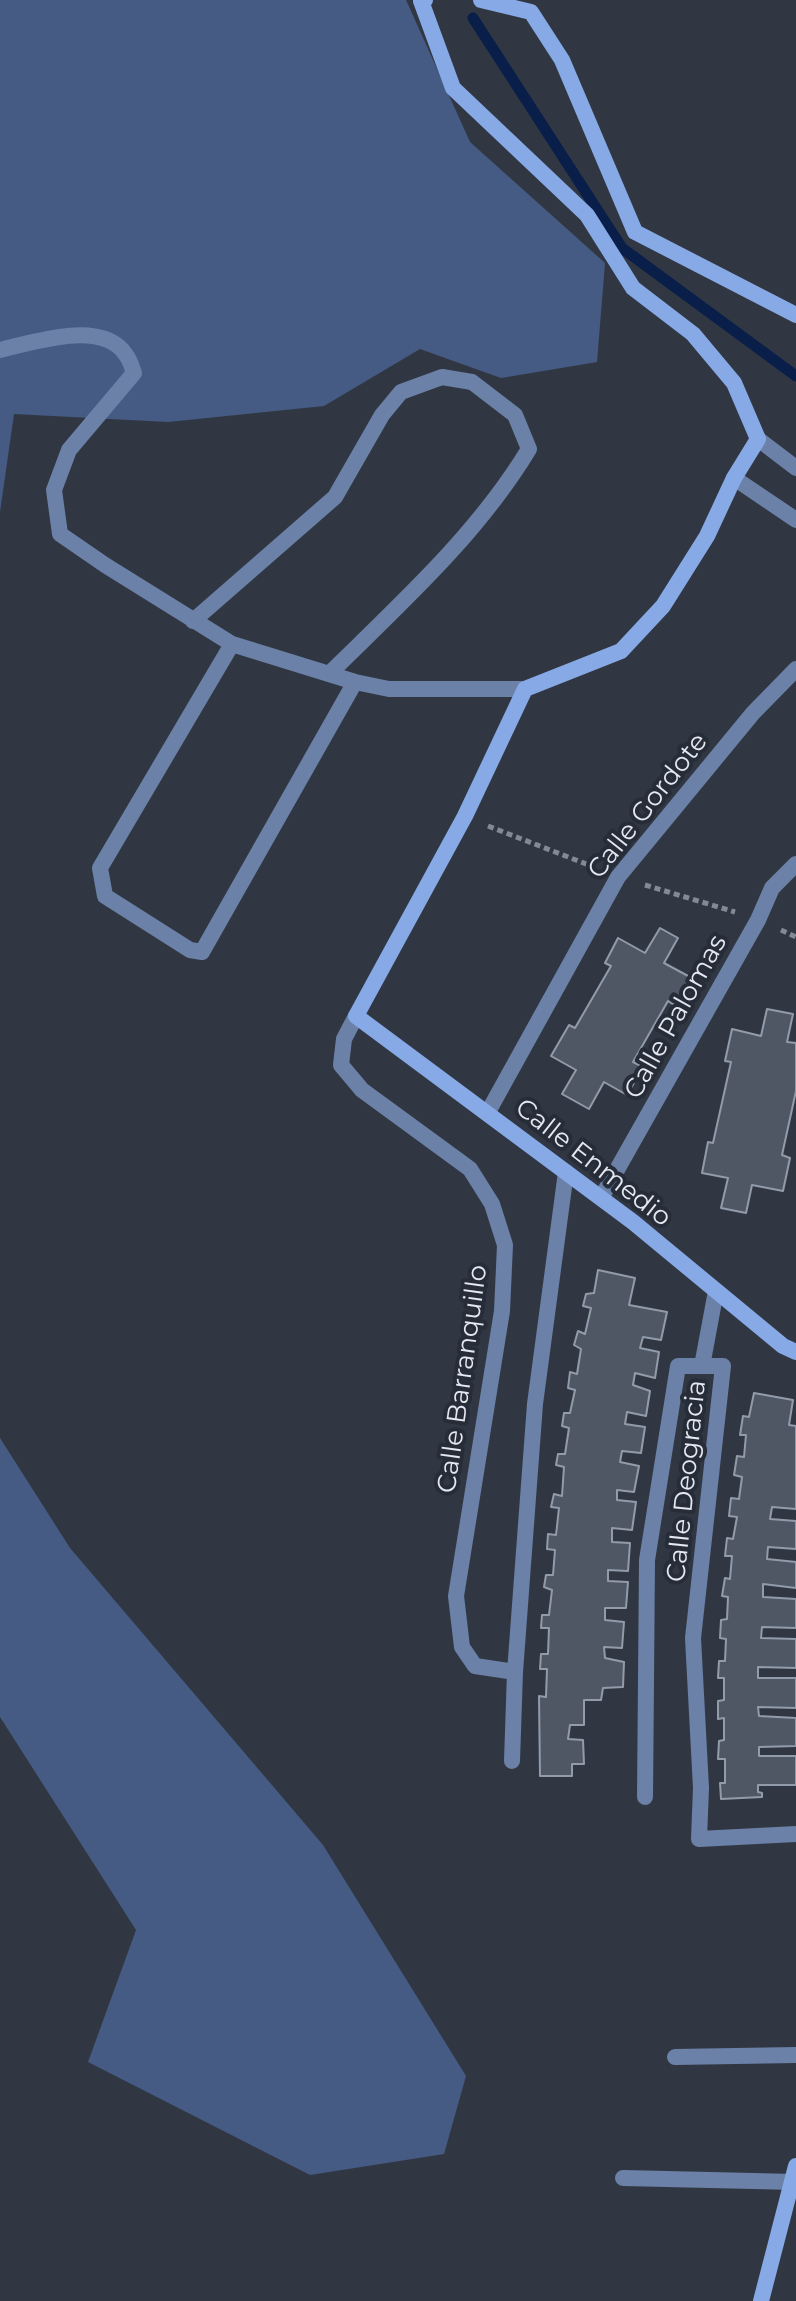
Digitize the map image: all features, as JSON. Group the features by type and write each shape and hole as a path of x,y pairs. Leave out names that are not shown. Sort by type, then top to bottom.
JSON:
{"street":[{"path":"422,0 453,88 587,215 633,288 693,334 734,383 758,439 796,468"},
{"path":"489,1 531,12 562,60 635,232 796,315"},
{"path":"0,350 70,335 107,339 126,353 134,373 69,450 54,490 60,534 232,644 355,682 389,689 525,689 621,651 663,606 707,536 734,478 758,439"},
{"path":"193,621 335,497 382,415 401,392 442,377 472,382 515,415 529,449 513,476 436,568 329,674"},
{"path":"734,478 796,520"},
{"path":"232,644 100,868 105,896 190,950 202,952 355,682"},
{"name":"Calle Gordote","path":"488,1112 618,877 753,713 796,669"},
{"name":"Calle Barranquillo","path":"515,1672 475,1666 462,1647 456,1596 502,1311 505,1245 492,1204 470,1169 362,1090 341,1065 344,1039 465,816 525,689"},
{"name":"Calle Palomas","path":"601,1198 758,920 772,888 796,864"},
{"name":"Calle Enmedio","path":"356,1016 601,1198 783,1346 796,1352"},
{"path":"512,1761 515,1672 535,1404 566,1172"},
{"path":"702,1366 716,1291"},
{"name":"Calle Deogracia","path":"645,1797 647,1560 678,1366 723,1366 693,1638 701,1788 699,1839 796,1834"},
{"path":"675,2057 796,2055"},
{"path":"623,2178 795,2177 761,2301"}],"shaded area":[{"path":"0,0 406,0 470,142 605,263 597,362 501,378 420,349 324,406 168,422 14,414 0,512"},
{"path":"0,1438 70,1548 323,1845 466,2076 444,2154 310,2175 88,2062 136,1930 0,1717"}],"building":[{"path":"660,928 678,938 664,963 690,977 674,1005 668,1001 633,1062 643,1067 627,1095 604,1082 589,1109 562,1094 576,1070 551,1056 569,1025 575,1028 611,966 605,963 618,938 645,953"},
{"path":"767,1009 793,1014 787,1042 796,1043 796,1091 782,1155 790,1158 783,1191 752,1185 746,1213 721,1208 728,1178 702,1173 708,1142 713,1143 731,1062 725,1061 732,1029 761,1036"},
{"path":"598,1270 635,1278 629,1305 667,1312 661,1340 643,1337 640,1348 659,1352 655,1378 635,1373 633,1385 650,1391 646,1416 627,1412 625,1424 645,1427 641,1453 622,1451 620,1462 639,1466 634,1492 617,1490 617,1500 636,1502 632,1530 612,1528 612,1542 630,1543 628,1571 608,1570 608,1581 628,1582 626,1608 605,1608 605,1620 624,1622 622,1648 604,1647 605,1658 624,1662 623,1687 603,1688 601,1700 584,1700 584,1725 570,1725 568,1739 583,1740 584,1764 572,1764 572,1776 540,1776 539,1696 546,1697 547,1669 540,1669 541,1654 548,1654 549,1628 541,1628 542,1615 549,1615 552,1590 544,1587 546,1575 553,1575 555,1550 547,1549 548,1534 556,1535 559,1508 551,1507 554,1494 562,1496 564,1467 556,1465 558,1454 565,1454 569,1428 562,1426 564,1413 570,1413 575,1390 568,1388 570,1372 577,1374 581,1349 574,1345 578,1331 585,1334 591,1308 583,1306 586,1294 594,1293"},
{"path":"754,1393 793,1400 789,1425 796,1426 796,1509 772,1507 770,1519 796,1521 796,1549 768,1547 767,1559 796,1562 796,1588 763,1584 763,1597 796,1599 796,1628 762,1627 761,1638 796,1639 796,1668 758,1667 758,1678 796,1678 796,1708 758,1707 759,1716 796,1718 796,1746 759,1747 759,1756 796,1756 796,1785 758,1785 762,1797 721,1799 720,1783 725,1783 725,1759 718,1759 719,1741 724,1740 724,1718 718,1719 718,1701 724,1700 724,1678 718,1678 719,1661 725,1661 726,1639 720,1638 721,1620 727,1619 728,1597 722,1596 725,1578 730,1579 732,1556 725,1556 727,1538 733,1539 737,1517 729,1516 731,1498 739,1499 742,1477 734,1475 737,1456 744,1457 746,1435 740,1435 743,1416 749,1417"}],"waterway":[{"path":"473,18 622,248 796,376"}]}
